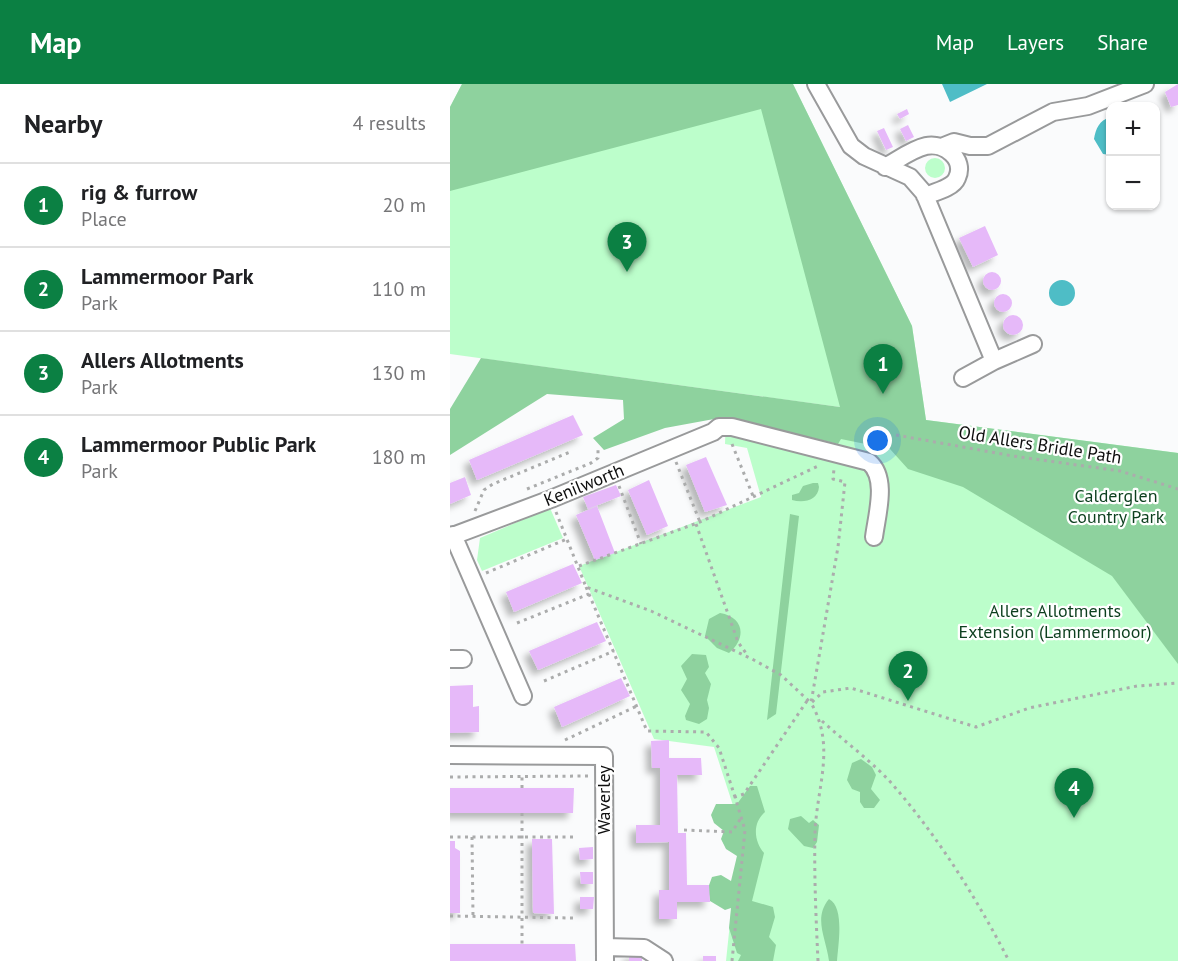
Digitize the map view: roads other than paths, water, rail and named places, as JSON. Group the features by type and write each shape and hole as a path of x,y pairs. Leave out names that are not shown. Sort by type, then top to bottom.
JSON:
{"street":[{"path":"816,84 851,146 864,156 910,177 925,196 994,361"},
{"path":"885,167 928,145 944,146 954,142 970,146 988,146 1053,112 1098,103 1145,84"},
{"path":"925,196 957,180 957,162 952,152 944,146"},
{"path":"963,378 1032,344"},
{"name":"Kenilworth","path":"523,696 452,536 551,499 713,432 718,427 732,427 869,462 877,469 880,483 874,537"},
{"name":"Waverley","path":"450,755 604,756 605,954"},
{"path":"605,954 644,948 664,961"}],"water":[{"path":"942,84 987,84 950,102"},
{"path":"1106,119 1106,154 1103,154 1094,139"},
{"path":"1062,280 1071,284 1075,293 1071,302 1062,306 1053,302 1049,293 1053,284"}],"place":[{"name":"Allers Allotments","path":"627,272"},
{"name":"rig & furrow","path":"883,394"},
{"name":"Lammermoor Park","path":"908,701"},
{"name":"Lammermoor Public Park","path":"1074,818"}],"park label":[{"name":"Calderglen Country Park","path":"1116,506"},
{"name":"Allers Allotments Extension (Lammermoor)","path":"1055,621"}]}
